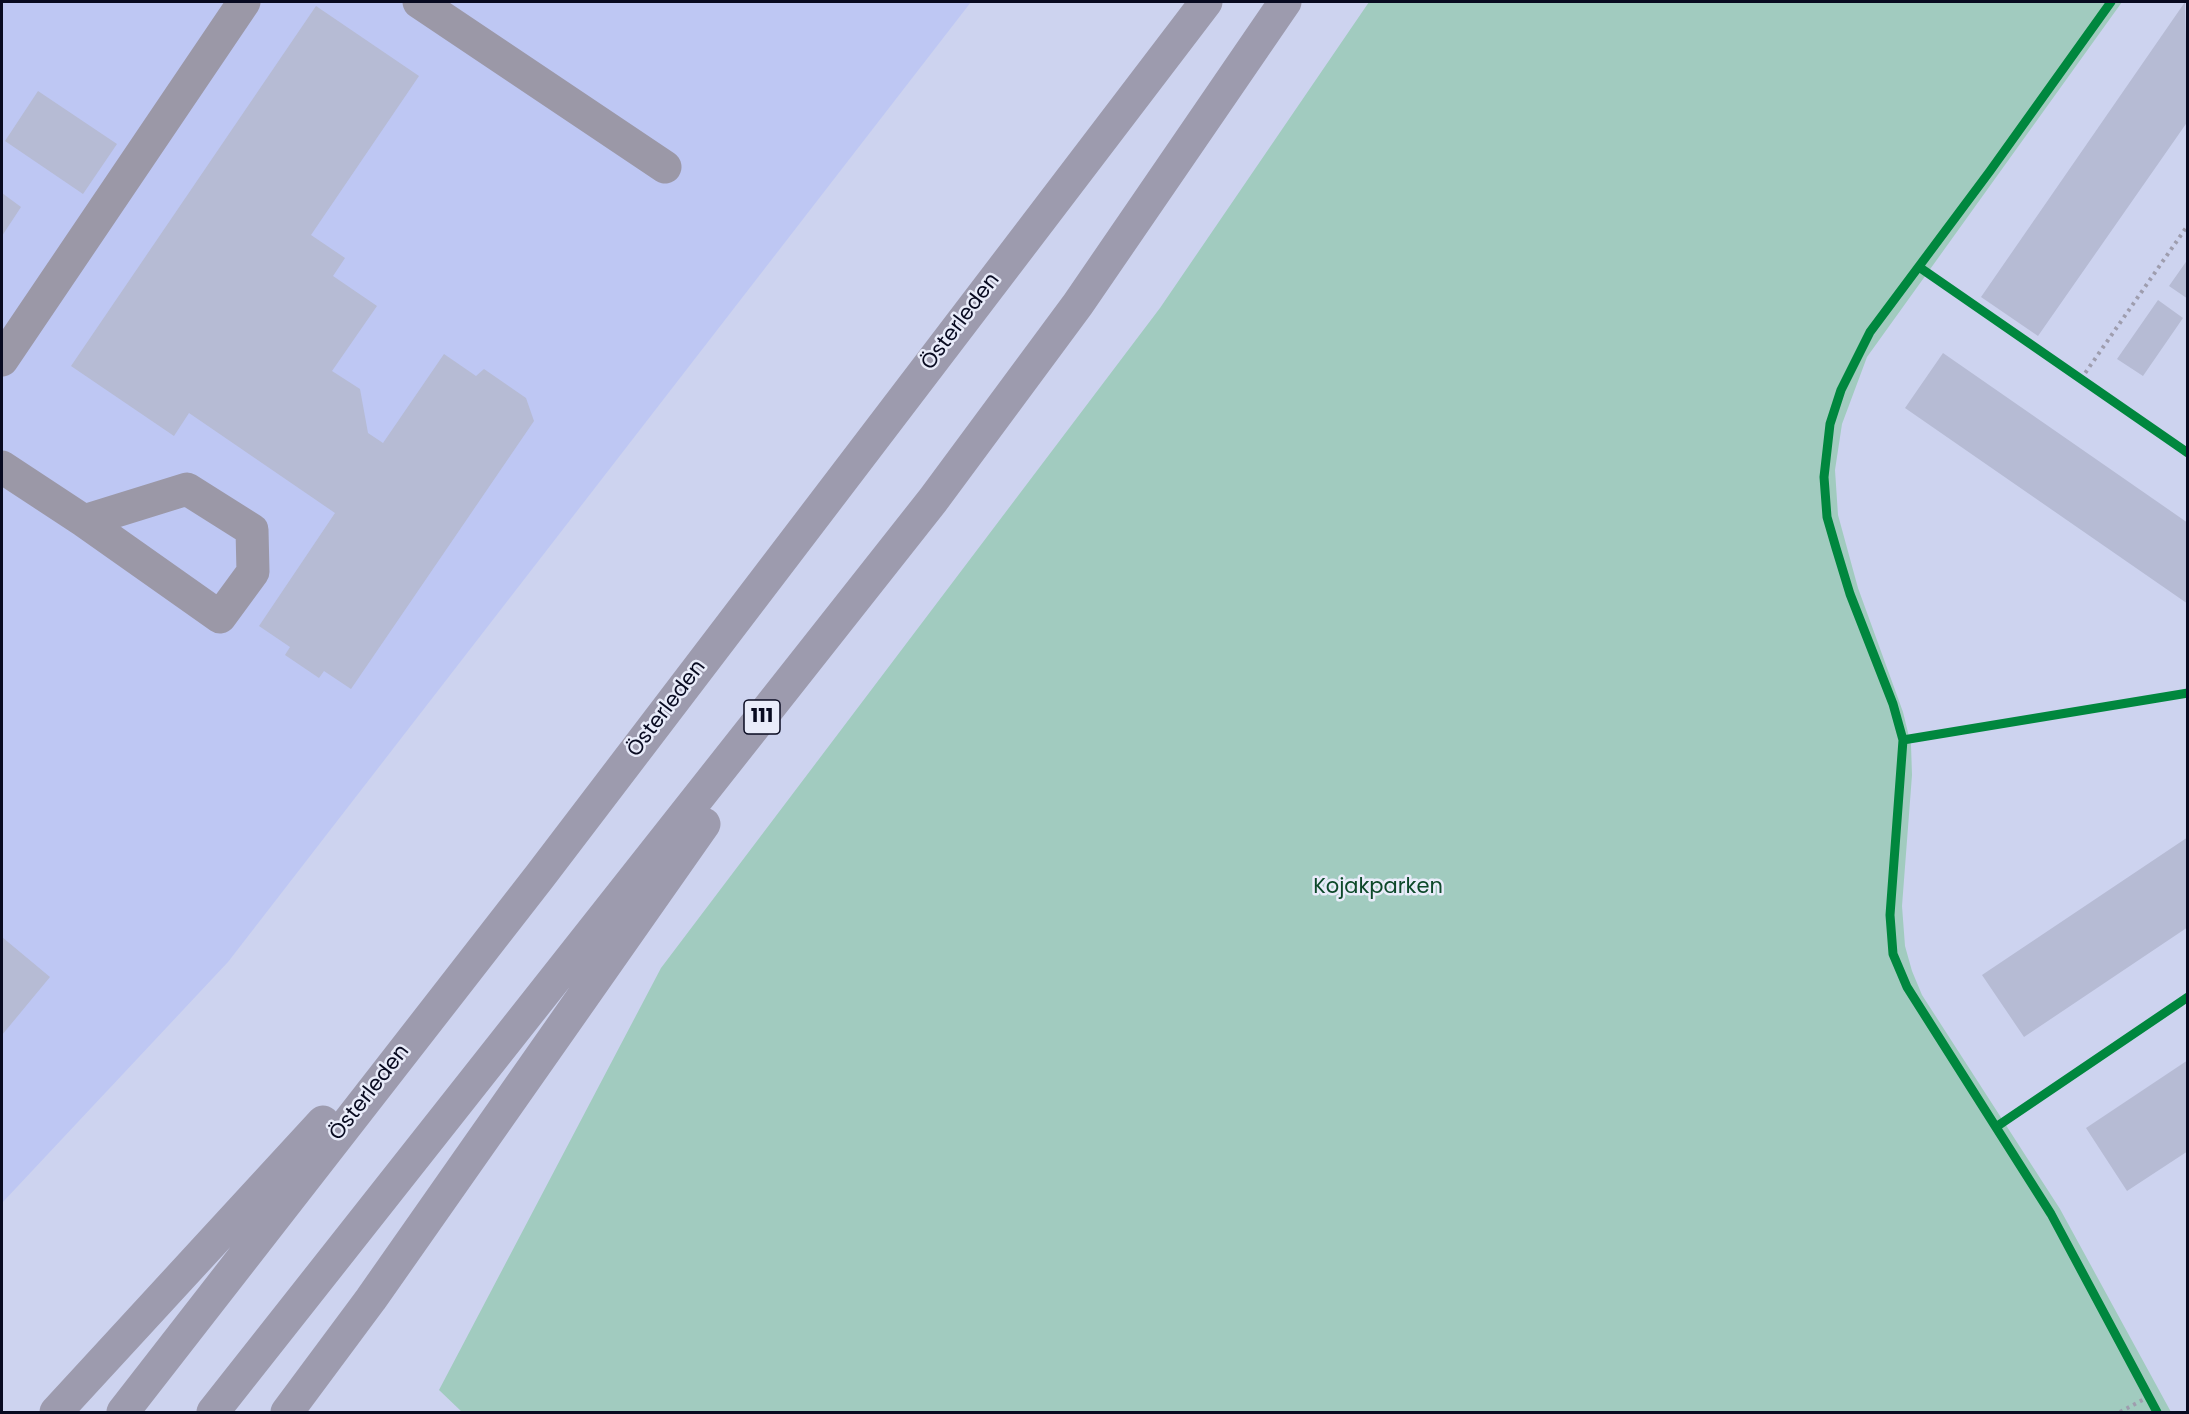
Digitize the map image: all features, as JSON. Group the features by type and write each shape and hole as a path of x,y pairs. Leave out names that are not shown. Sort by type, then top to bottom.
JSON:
{"main road":[{"name":"Österleden","path":"123,1413 1206,2"},
{"name":"111","path":"213,1413 933,500 1078,304 1286,2"},
{"path":"287,1413 372,1299 539,1056 933,500"},
{"path":"56,1413 478,953"}],"lane":[{"path":"2,360 244,2"},
{"path":"419,2 665,167"},
{"path":"2,467 84,521 220,617 253,572 252,530 187,489 84,521"}],"path":[{"path":"2080,379 2187,225"},
{"path":"2120,1413 2148,1397"}],"shaded area":[{"path":"2,2 971,2 228,962 2,1203"}],"green space":[{"name":"Kojakparken","path":"1369,2 2122,2 1867,357 1842,424 1835,470 1838,515 1858,588 1903,712 1911,745 1912,775 1902,906 1905,946 1912,971 1922,995 2060,1209 2171,1412 462,1412 439,1390 661,968 1160,308"}],"building":[{"path":"2185,2 2188,121 2038,336 1981,297"},
{"path":"316,6 419,76 311,235 345,258 333,276 377,306 332,371 360,389 368,433 383,443 444,354 476,376 484,369 526,398 534,421 351,689 324,671 319,678 285,655 290,647 259,626 335,513 189,413 174,436 71,366"},
{"path":"38,91 117,144 83,194 5,141"},
{"path":"2,193 21,207 2,236"},
{"path":"2188,259 2188,299 2169,286"},
{"path":"2158,300 2183,318 2143,376 2117,359"},
{"path":"1943,353 2188,523 2188,604 1905,408"},
{"path":"2188,837 2188,927 2024,1037 1982,975"},
{"path":"2,937 50,977 2,1035"},
{"path":"2188,1060 2188,1151 2127,1191 2086,1128"}],"cycle path":[{"path":"2111,2 1990,171 1870,332 1841,390 1830,424 1824,477 1827,517 1836,548 1850,594 1893,704 1903,740 1890,915 1893,954 1907,987 2051,1214 2157,1412"},
{"path":"1919,267 2188,453"},
{"path":"1903,740 2188,693"},
{"path":"1996,1127 2188,997"}]}
